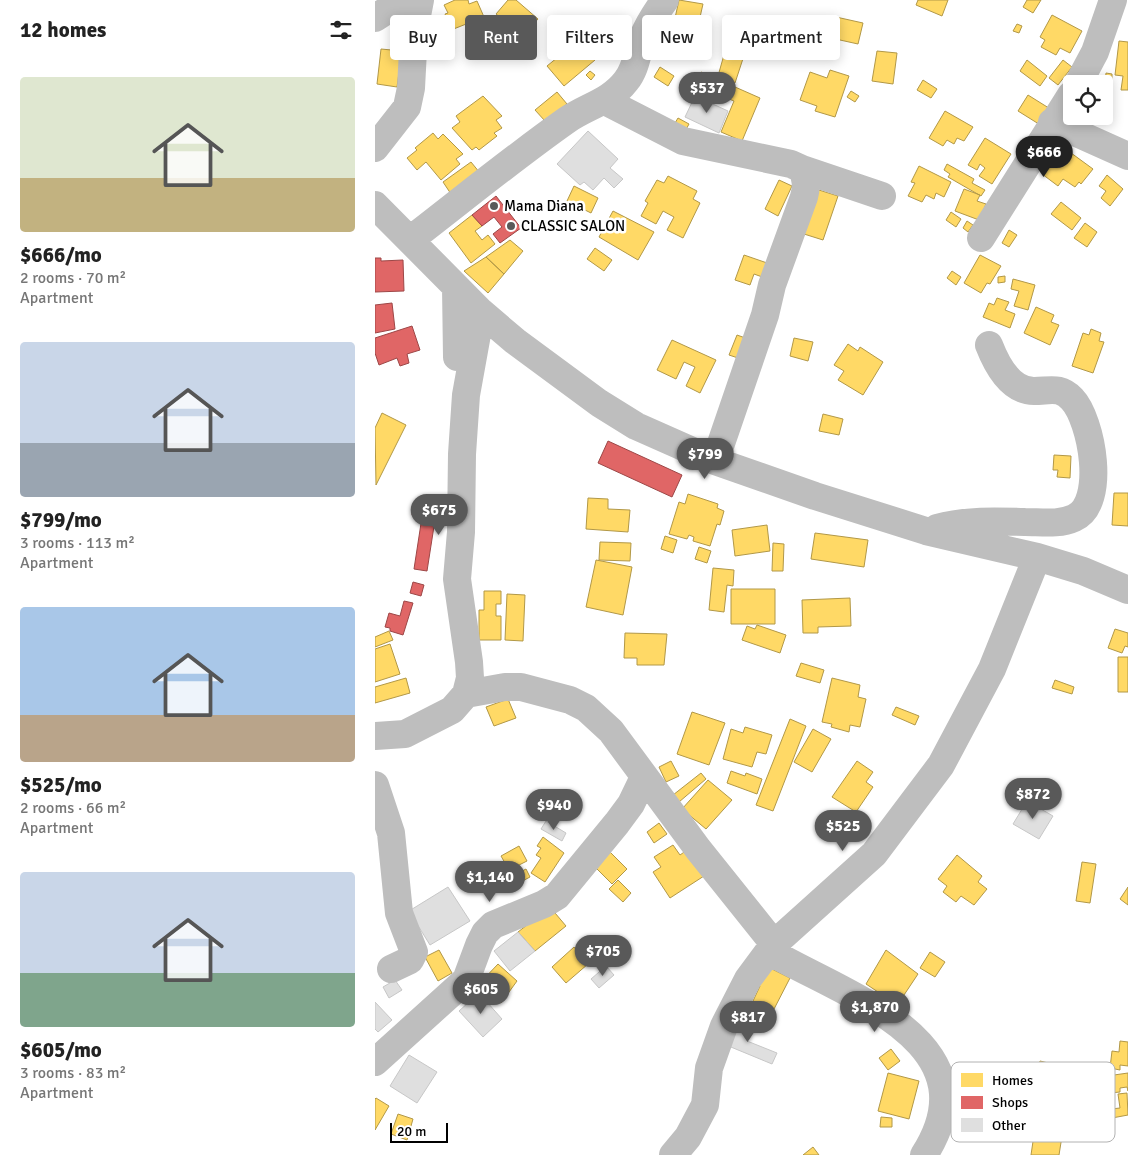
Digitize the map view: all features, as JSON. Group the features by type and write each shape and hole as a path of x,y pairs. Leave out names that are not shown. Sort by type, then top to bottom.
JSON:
{"street":[{"path":"375,18 403,0"},
{"path":"375,148 407,108 411,88 414,31 420,0"},
{"path":"410,240 569,118 605,101 627,81 636,62 642,40 655,13 665,0"},
{"path":"1083,75 1095,52 1113,0"},
{"path":"605,101 683,140 766,158 882,196"},
{"path":"981,238 1063,106"},
{"path":"1052,122 1128,156"},
{"path":"715,461 765,315 772,285 807,188 802,169"},
{"path":"375,205 481,312 515,341 599,403 659,437 715,461 815,496 926,531 1037,557 1083,571 1128,590"},
{"path":"456,287 457,357"},
{"path":"375,736 405,734 452,710 466,694 470,678 457,579 461,532 462,454 466,395 481,312"},
{"path":"926,531 951,524 972,522 1058,522 1076,518 1088,503 1093,490 1094,467 1087,426 1083,415 1073,400 1061,391 1050,388 1035,391 1019,387 1002,371 989,344"},
{"path":"673,1155 688,1137 705,1105 709,1068 724,1026 748,979 772,948 874,854 941,765 992,669 1037,557"},
{"path":"466,694 505,687 521,687 570,700 586,708 611,731 772,948 881,1011 908,1031 924,1047 940,1074 944,1095 935,1138 924,1155"},
{"path":"375,1062 466,980 479,945 485,933 493,925 544,904 557,896 631,804 644,777"},
{"path":"375,785 391,833 399,913 414,952 410,960 391,969"}],"building: Homes":[{"path":"455,0 468,0 469,4 477,1 483,15 465,15 465,24 455,28 455,15 445,15 448,13 444,5"},
{"path":"508,0 516,0 533,15 497,15 496,14"},
{"path":"679,0 703,4 700,15 676,15"},
{"path":"918,0 948,0 942,16 916,5"},
{"path":"1027,0 1041,0 1033,13 1023,7"},
{"path":"1052,15 1082,31 1070,53 1060,48 1056,55 1041,47 1045,40 1040,37"},
{"path":"840,18 863,23 858,44 840,40"},
{"path":"1017,24 1022,26 1019,33 1013,31"},
{"path":"1119,41 1128,42 1128,90 1121,90 1123,76 1115,75"},
{"path":"381,49 390,50 390,60 401,60 397,87 377,84"},
{"path":"877,51 897,53 893,84 872,81"},
{"path":"554,60 595,60 564,86 547,66"},
{"path":"723,60 743,60 735,83 718,76"},
{"path":"1027,60 1047,76 1040,86 1020,71"},
{"path":"1063,60 1072,67 1066,75 1063,75 1063,79 1058,85 1049,78"},
{"path":"660,67 674,76 668,86 654,77"},
{"path":"830,70 849,76 835,117 815,111 817,106 800,100 810,72 827,78"},
{"path":"590,71 595,75 591,80 586,75"},
{"path":"701,72 760,98 742,141 721,132 734,101 705,89 703,96 692,92"},
{"path":"923,80 937,89 931,98 917,90"},
{"path":"851,91 859,96 855,102 847,97"},
{"path":"557,92 567,104 545,121 535,110"},
{"path":"1028,95 1052,110 1042,126 1018,111"},
{"path":"483,96 502,116 496,120 502,128 494,133 497,136 479,150 476,147 472,150 452,128 460,122 456,116"},
{"path":"945,111 973,127 964,141 957,138 954,144 947,140 943,146 929,138"},
{"path":"678,118 689,124 683,135 672,128"},
{"path":"433,133 438,139 443,134 463,154 456,159 460,164 441,180 426,162 417,170 407,158 417,150 415,148"},
{"path":"1053,135 1062,144 1056,150 1052,146"},
{"path":"985,138 1011,154 992,184 979,176 985,168 980,164 977,170 968,165"},
{"path":"1067,150 1093,169 1081,184 1079,182 1075,187 1063,179 1058,186 1042,174 1059,152 1063,155"},
{"path":"471,162 480,173 451,194 443,182"},
{"path":"947,164 974,179 972,183 985,190 981,196 948,177 950,174 944,170"},
{"path":"919,166 951,182 944,197 936,193 934,199 926,195 922,202 908,196 915,183 911,182"},
{"path":"1107,175 1123,189 1110,206 1101,198 1106,191 1099,186"},
{"path":"668,176 697,191 693,199 700,203 683,238 667,230 674,217 663,211 656,224 641,216 648,203 645,201 657,180 664,183"},
{"path":"779,180 792,186 778,216 765,209"},
{"path":"574,186 598,198 591,213 567,201"},
{"path":"964,189 980,195 977,201 986,204 979,220 955,211"},
{"path":"819,190 838,196 823,240 804,234"},
{"path":"1061,202 1081,218 1072,230 1051,214"},
{"path":"613,211 654,232 638,260 599,237"},
{"path":"951,212 961,219 956,227 946,220"},
{"path":"472,215 482,226 475,231 482,240 488,235 495,244 471,263 449,233"},
{"path":"967,221 973,225 968,232 963,228"},
{"path":"1085,223 1097,232 1087,247 1074,238"},
{"path":"1009,230 1017,235 1009,247 1002,243"},
{"path":"510,240 523,251 504,274 486,257"},
{"path":"595,248 612,260 604,271 587,259"},
{"path":"744,255 770,264 765,278 754,274 750,285 735,280"},
{"path":"980,255 1001,266 990,284 987,283 981,293 964,283"},
{"path":"486,257 504,274 488,293 464,271"},
{"path":"952,271 961,277 956,285 947,278"},
{"path":"1005,276 1005,282 998,283 998,277"},
{"path":"1013,279 1035,285 1028,310 1014,306 1019,291 1011,289"},
{"path":"997,298 1009,302 1005,310 1015,314 1010,328 983,317 989,303 994,305"},
{"path":"1036,307 1054,315 1051,322 1059,325 1050,345 1024,333"},
{"path":"1091,329 1101,333 1099,341 1104,342 1093,373 1072,366 1083,333 1089,335"},
{"path":"737,335 751,340 744,360 729,355"},
{"path":"794,338 813,342 808,361 790,356"},
{"path":"672,340 716,360 700,393 686,386 695,367 684,362 676,379 657,370"},
{"path":"848,344 858,351 860,347 883,362 863,395 838,380 844,371 834,365"},
{"path":"382,413 406,425 376,485 375,428"},
{"path":"823,414 843,419 839,435 819,431"},
{"path":"1054,455 1071,456 1070,478 1057,477 1058,470 1053,470"},
{"path":"1114,493 1128,493 1128,526 1112,525"},
{"path":"688,494 718,504 717,508 724,511 720,525 717,524 710,546 693,541 694,537 689,535 687,539 669,534 679,502 685,504"},
{"path":"588,498 608,499 608,509 630,510 628,532 586,529"},
{"path":"767,525 770,551 735,556 732,530"},
{"path":"815,533 868,540 864,567 811,559"},
{"path":"665,536 677,540 673,553 661,549"},
{"path":"600,542 631,543 630,561 599,560"},
{"path":"773,543 784,544 783,571 772,571"},
{"path":"699,547 711,551 707,563 695,559"},
{"path":"596,560 632,567 623,615 586,607"},
{"path":"713,568 734,570 733,586 727,585 724,612 709,610"},
{"path":"731,589 775,589 775,624 731,624"},
{"path":"484,591 501,591 501,604 496,604 496,616 501,616 501,640 479,640 479,610 484,610"},
{"path":"507,594 525,595 523,641 505,640"},
{"path":"850,598 851,626 818,627 818,633 803,633 802,600"},
{"path":"757,625 786,635 780,653 742,640 747,626 755,629"},
{"path":"1115,629 1128,633 1128,647 1125,646 1122,653 1108,648"},
{"path":"389,631 393,640 375,647 375,637"},
{"path":"625,633 667,634 664,665 637,665 637,658 624,658"},
{"path":"390,644 400,674 375,682 375,649"},
{"path":"1118,657 1128,657 1128,692 1118,692"},
{"path":"801,663 824,670 820,683 796,676"},
{"path":"406,678 410,693 375,703 375,687"},
{"path":"832,678 860,685 858,697 866,699 860,727 850,725 849,732 831,727 832,724 822,722"},
{"path":"1055,680 1074,687 1072,694 1052,688"},
{"path":"508,699 516,718 494,726 486,707"},
{"path":"896,707 919,716 915,725 892,715"},
{"path":"692,712 725,723 709,765 677,754"},
{"path":"790,719 806,726 773,811 756,805"},
{"path":"745,727 772,735 766,754 757,752 752,767 723,759 731,729 743,733"},
{"path":"813,729 831,739 812,772 794,762"},
{"path":"671,761 679,776 666,782 659,767"},
{"path":"857,761 873,772 866,782 873,787 856,812 832,797"},
{"path":"731,771 745,776 746,773 762,779 757,794 727,783"},
{"path":"701,773 706,779 679,802 673,795"},
{"path":"708,780 732,800 706,829 682,809"},
{"path":"659,823 667,834 654,843 647,832"},
{"path":"543,837 564,853 545,882 531,873 541,858 536,855 541,848 537,846"},
{"path":"673,845 680,855 687,850 704,876 670,898 653,872 661,867 654,857"},
{"path":"519,846 527,861 509,870 501,856"},
{"path":"608,850 627,869 612,884 593,865"},
{"path":"957,855 982,876 978,882 987,889 974,905 961,896 956,902 943,892 947,886 938,879"},
{"path":"1082,862 1096,864 1090,903 1076,901"},
{"path":"526,869 530,877 515,885 511,877"},
{"path":"618,880 631,893 623,902 609,889"},
{"path":"1128,887 1128,905 1120,899"},
{"path":"550,907 566,926 535,951 518,932"},
{"path":"574,947 588,964 566,983 552,967"},
{"path":"439,950 452,973 438,981 425,957"},
{"path":"886,950 918,974 900,1001 890,994 887,998 866,984"},
{"path":"930,952 945,962 935,977 920,968"},
{"path":"498,964 517,981 501,1003 490,994 497,986 494,984 487,991 479,984"},
{"path":"770,968 790,978 773,1011 753,1001 760,986 753,982"},
{"path":"1120,1041 1128,1042 1128,1066 1120,1065 1120,1070 1115,1069 1115,1062 1111,1062 1112,1051 1119,1052"},
{"path":"891,1049 900,1061 888,1070 879,1058"},
{"path":"888,1073 919,1081 909,1119 878,1111"},
{"path":"1128,1073 1128,1091 1127,1087 1120,1088 1120,1092 1115,1092 1115,1075"},
{"path":"1127,1093 1128,1115 1115,1117 1115,1109 1120,1108 1118,1094"},
{"path":"375,1099 389,1106 375,1130"},
{"path":"398,1114 413,1119 407,1140 391,1134"},
{"path":"881,1117 892,1118 892,1127 880,1127"},
{"path":"1033,1142 1061,1142 1059,1155 1031,1155"},
{"path":"813,1147 819,1155 803,1155"}],"building: Shops":[{"path":"496,196 521,228 500,243 493,234 502,227 494,217 482,226 472,215"},
{"path":"375,258 381,258 381,261 403,260 404,291 375,292"},
{"path":"392,303 395,329 375,333 375,305"},
{"path":"412,326 420,350 407,354 409,363 400,366 397,358 379,365 375,353 375,338"},
{"path":"608,441 682,475 672,497 598,463"},
{"path":"414,503 437,507 427,571 414,569 422,517 412,515"},
{"path":"413,582 424,585 421,596 410,593"},
{"path":"404,601 413,603 403,635 390,631 390,628 385,627 389,613 400,616"}],"building: Other":[{"path":"695,96 728,111 719,133 685,117"},
{"path":"588,131 618,159 610,168 623,179 614,188 604,178 593,190 584,182 580,185 557,164"},
{"path":"1027,801 1053,816 1039,839 1013,824"},
{"path":"546,821 566,833 562,841 541,829"},
{"path":"448,887 470,921 430,945 409,911"},
{"path":"518,932 535,951 510,971 494,951"},
{"path":"606,966 614,975 599,988 591,979"},
{"path":"395,980 402,990 389,998 383,987"},
{"path":"479,993 502,1019 483,1037 459,1011"},
{"path":"375,1002 392,1020 378,1032 375,1029"},
{"path":"737,1019 753,1025 747,1041 777,1053 772,1064 726,1045"},
{"path":"409,1055 437,1072 417,1103 390,1086"}],"place":[{"name":"Mama Diana","path":"494,206"},
{"name":"CLASSIC SALON","path":"511,226"}]}
